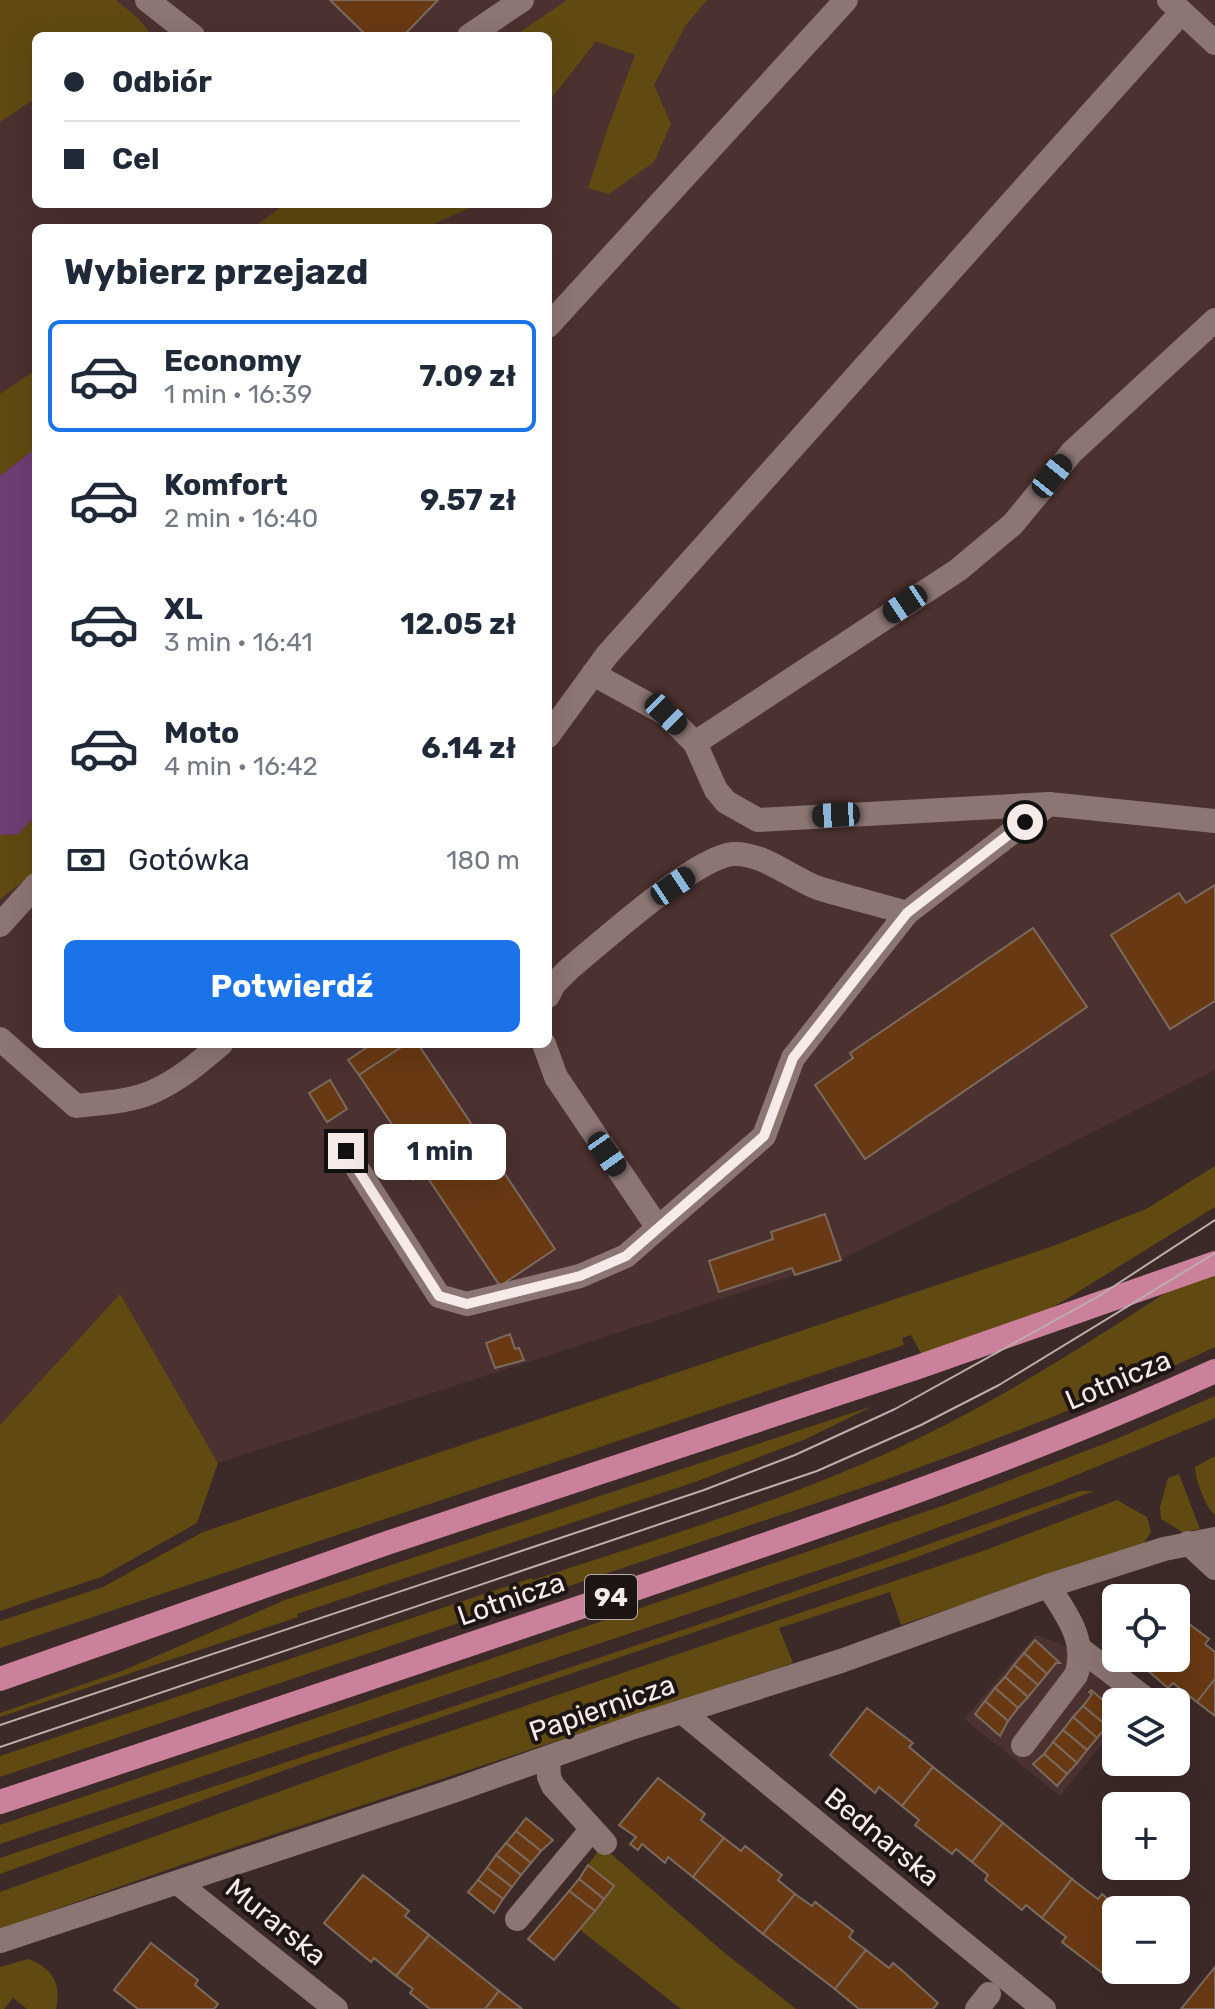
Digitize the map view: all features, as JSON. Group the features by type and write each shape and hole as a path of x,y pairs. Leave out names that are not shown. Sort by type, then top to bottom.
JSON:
{"main road":[{"path":"0,1679 402,1538 918,1367 1215,1263"},
{"name":"Lotnicza","path":"0,1802 680,1574 993,1463 1143,1404 1215,1371"}],"street":[{"path":"147,0 188,32"},
{"path":"475,32 522,0"},
{"path":"552,322 846,0"},
{"path":"552,730 607,655 1175,6 1215,43"},
{"path":"695,743 958,570 1013,524 1072,452 1215,320"},
{"path":"593,674 666,714 695,743 716,790 726,802 758,820 1049,804 1215,821"},
{"path":"346,1151 439,1296 467,1304 580,1276 626,1256 764,1136 793,1058 907,913 1049,804"},
{"path":"552,988 569,969 673,886 712,860 733,854 753,856 816,887 907,913"},
{"path":"0,925 32,889"},
{"path":"0,1039 76,1106 151,1092 191,1069 216,1048"},
{"path":"545,1048 556,1077 658,1228"},
{"name":"Papiernicza","path":"0,1941 841,1661 1048,1586 1188,1543 1215,1539"},
{"path":"1188,1543 1215,1568"},
{"path":"1023,1745 1076,1675 1080,1664 1073,1624 1048,1586"},
{"path":"1079,1648 1132,1688"},
{"name":"Bednarska","path":"682,1712 1044,2009"},
{"path":"517,1919 598,1836 553,1786 548,1758"},
{"name":"Murarska","path":"178,1883 336,2009"}],"shaded area":[{"path":"0,0 1215,0 1215,1070 841,1260 218,1463 0,1527"},
{"path":"0,0 116,0 149,32 32,32 32,101 0,122"},
{"path":"567,0 707,0 686,25 654,85 671,124 654,162 609,194 588,188 635,55 596,41 552,98 552,32 520,32"},
{"path":"280,208 469,208 434,224 258,224"},
{"path":"32,373 32,451 0,476 0,394"},
{"path":"32,451 32,819 18,834 0,835 0,476"},
{"path":"32,819 32,875 0,899 0,835 18,834"},
{"path":"1215,1166 1215,1207 1060,1303 932,1373 911,1335 902,1338 904,1345 0,1648 0,1621 103,1587 203,1532 1056,1245 1148,1208"},
{"path":"1215,1261 1215,1347 1133,1384 882,1481 0,1777 0,1756 532,1578 680,1532 872,1460 958,1419 1033,1376"},
{"path":"120,1294 218,1463 197,1523 101,1577 0,1611 0,1425"},
{"path":"1215,1396 1215,1418 1052,1485 864,1555 0,1844 0,1825 948,1504 1114,1440"},
{"path":"873,1406 806,1439 695,1482 297,1614 298,1617 0,1717 0,1713 122,1671 285,1600"},
{"path":"1215,1456 1215,1515 1202,1493 1195,1467"},
{"path":"1179,1474 1200,1529 1182,1532 1161,1519 1160,1507 1168,1478"},
{"path":"1080,1491 1094,1491 909,1560 299,1765 0,1874 0,1858 727,1615"},
{"path":"1117,1500 1147,1517 1151,1532 1144,1543 901,1625 890,1592 779,1628 793,1663 181,1865 0,1929 0,1892 392,1751 983,1551"},
{"path":"1035,1635 1060,1643 1113,1688 1102,1688 1102,1744 1060,1796 964,1719"},
{"path":"602,1846 721,1950 796,2009 681,2009 579,1929 614,1886 588,1865"},
{"path":"28,1959 43,1967 53,1978 58,1992 56,2009 27,2009 13,1998 4,2009 0,2009 0,1967"}],"building":[{"path":"330,0 438,0 407,32 363,32"},
{"path":"1215,885 1215,1001 1170,1029 1111,935 1179,893 1186,903"},
{"path":"1033,928 1087,1007 865,1159 815,1085 853,1058 850,1053"},
{"path":"366,1048 400,1048 359,1075 348,1060"},
{"path":"400,1048 421,1048 555,1249 500,1286 359,1075"},
{"path":"330,1080 347,1109 327,1122 309,1093"},
{"path":"415,1160 424,1173 413,1180 404,1167"},
{"path":"825,1214 841,1260 795,1275 792,1268 719,1292 709,1261 773,1239 771,1232"},
{"path":"510,1334 515,1349 519,1348 524,1360 495,1368 486,1343"},
{"path":"1190,1625 1209,1639 1205,1644 1215,1652 1215,1679 1197,1702 1190,1696 1190,1688 1179,1688 1173,1683 1168,1688 1149,1672 1190,1672"},
{"path":"1035,1640 1060,1663 1056,1663 1047,1674 1024,1653"},
{"path":"1024,1653 1047,1674 1038,1685 1014,1665"},
{"path":"1014,1665 1038,1685 1028,1697 1005,1677"},
{"path":"1005,1677 1028,1697 1018,1708 995,1688"},
{"path":"1215,1679 1215,1716 1197,1702"},
{"path":"995,1688 1018,1708 1008,1721 985,1701"},
{"path":"1091,1690 1102,1699 1102,1722 1083,1706 1092,1694 1089,1692"},
{"path":"985,1701 1008,1721 1000,1736 975,1714"},
{"path":"1083,1706 1102,1722 1102,1732 1097,1738 1073,1717"},
{"path":"867,1708 913,1743 909,1747 933,1767 902,1806 879,1787 875,1793 830,1755"},
{"path":"1073,1717 1097,1738 1087,1750 1063,1730"},
{"path":"1063,1730 1087,1750 1077,1763 1053,1742"},
{"path":"1053,1742 1077,1763 1067,1774 1044,1754"},
{"path":"1044,1754 1067,1774 1057,1786 1033,1764"},
{"path":"933,1767 1003,1823 972,1862 956,1849 952,1854 915,1825 919,1820 902,1806"},
{"path":"658,1778 705,1814 701,1820 724,1838 693,1877 668,1857 665,1863 642,1844 638,1850 630,1844 636,1837 619,1825"},
{"path":"526,1818 553,1840 541,1851 516,1831"},
{"path":"1003,1823 1072,1879 1042,1918 1026,1905 1022,1910 985,1880 988,1875 972,1862"},
{"path":"516,1831 541,1851 531,1863 506,1843"},
{"path":"724,1838 741,1851 745,1846 782,1875 778,1880 795,1894 763,1934 693,1877"},
{"path":"506,1843 531,1863 521,1875 496,1855"},
{"path":"496,1855 521,1875 512,1887 487,1868"},
{"path":"588,1865 614,1886 604,1899 579,1879"},
{"path":"487,1868 512,1887 503,1899 478,1880"},
{"path":"363,1875 409,1911 405,1916 429,1935 396,1976 374,1958 371,1962 324,1923"},
{"path":"579,1879 604,1899 595,1911 569,1891"},
{"path":"1072,1879 1098,1899 1102,1894 1104,1896 1102,1973 1062,1942 1066,1937 1042,1918"},
{"path":"478,1880 503,1899 494,1913 468,1892"},
{"path":"569,1891 595,1911 554,1960 528,1939"},
{"path":"795,1894 812,1906 815,1902 853,1931 849,1937 866,1950 835,1989 763,1934"},
{"path":"429,1935 499,1991 485,2009 430,2009 410,1993 413,1989 396,1976"},
{"path":"151,1943 198,1980 195,1985 218,2004 214,2009 138,2009 114,1990"},
{"path":"866,1950 889,1968 893,1963 938,2003 933,2009 859,2009 835,1989"},
{"path":"1215,1967 1215,2009 1181,2009"},
{"path":"499,1991 521,2008 522,2009 485,2009"}],"tram line":[{"path":"0,1725 704,1490 795,1455 895,1409 1099,1296 1215,1220"},
{"path":"0,1747 817,1471 921,1425 999,1385 1215,1253"}],"route":[{"path":"346,1151 439,1296 467,1304 580,1276 626,1256 764,1136 793,1058 907,913 1025,822"}]}
